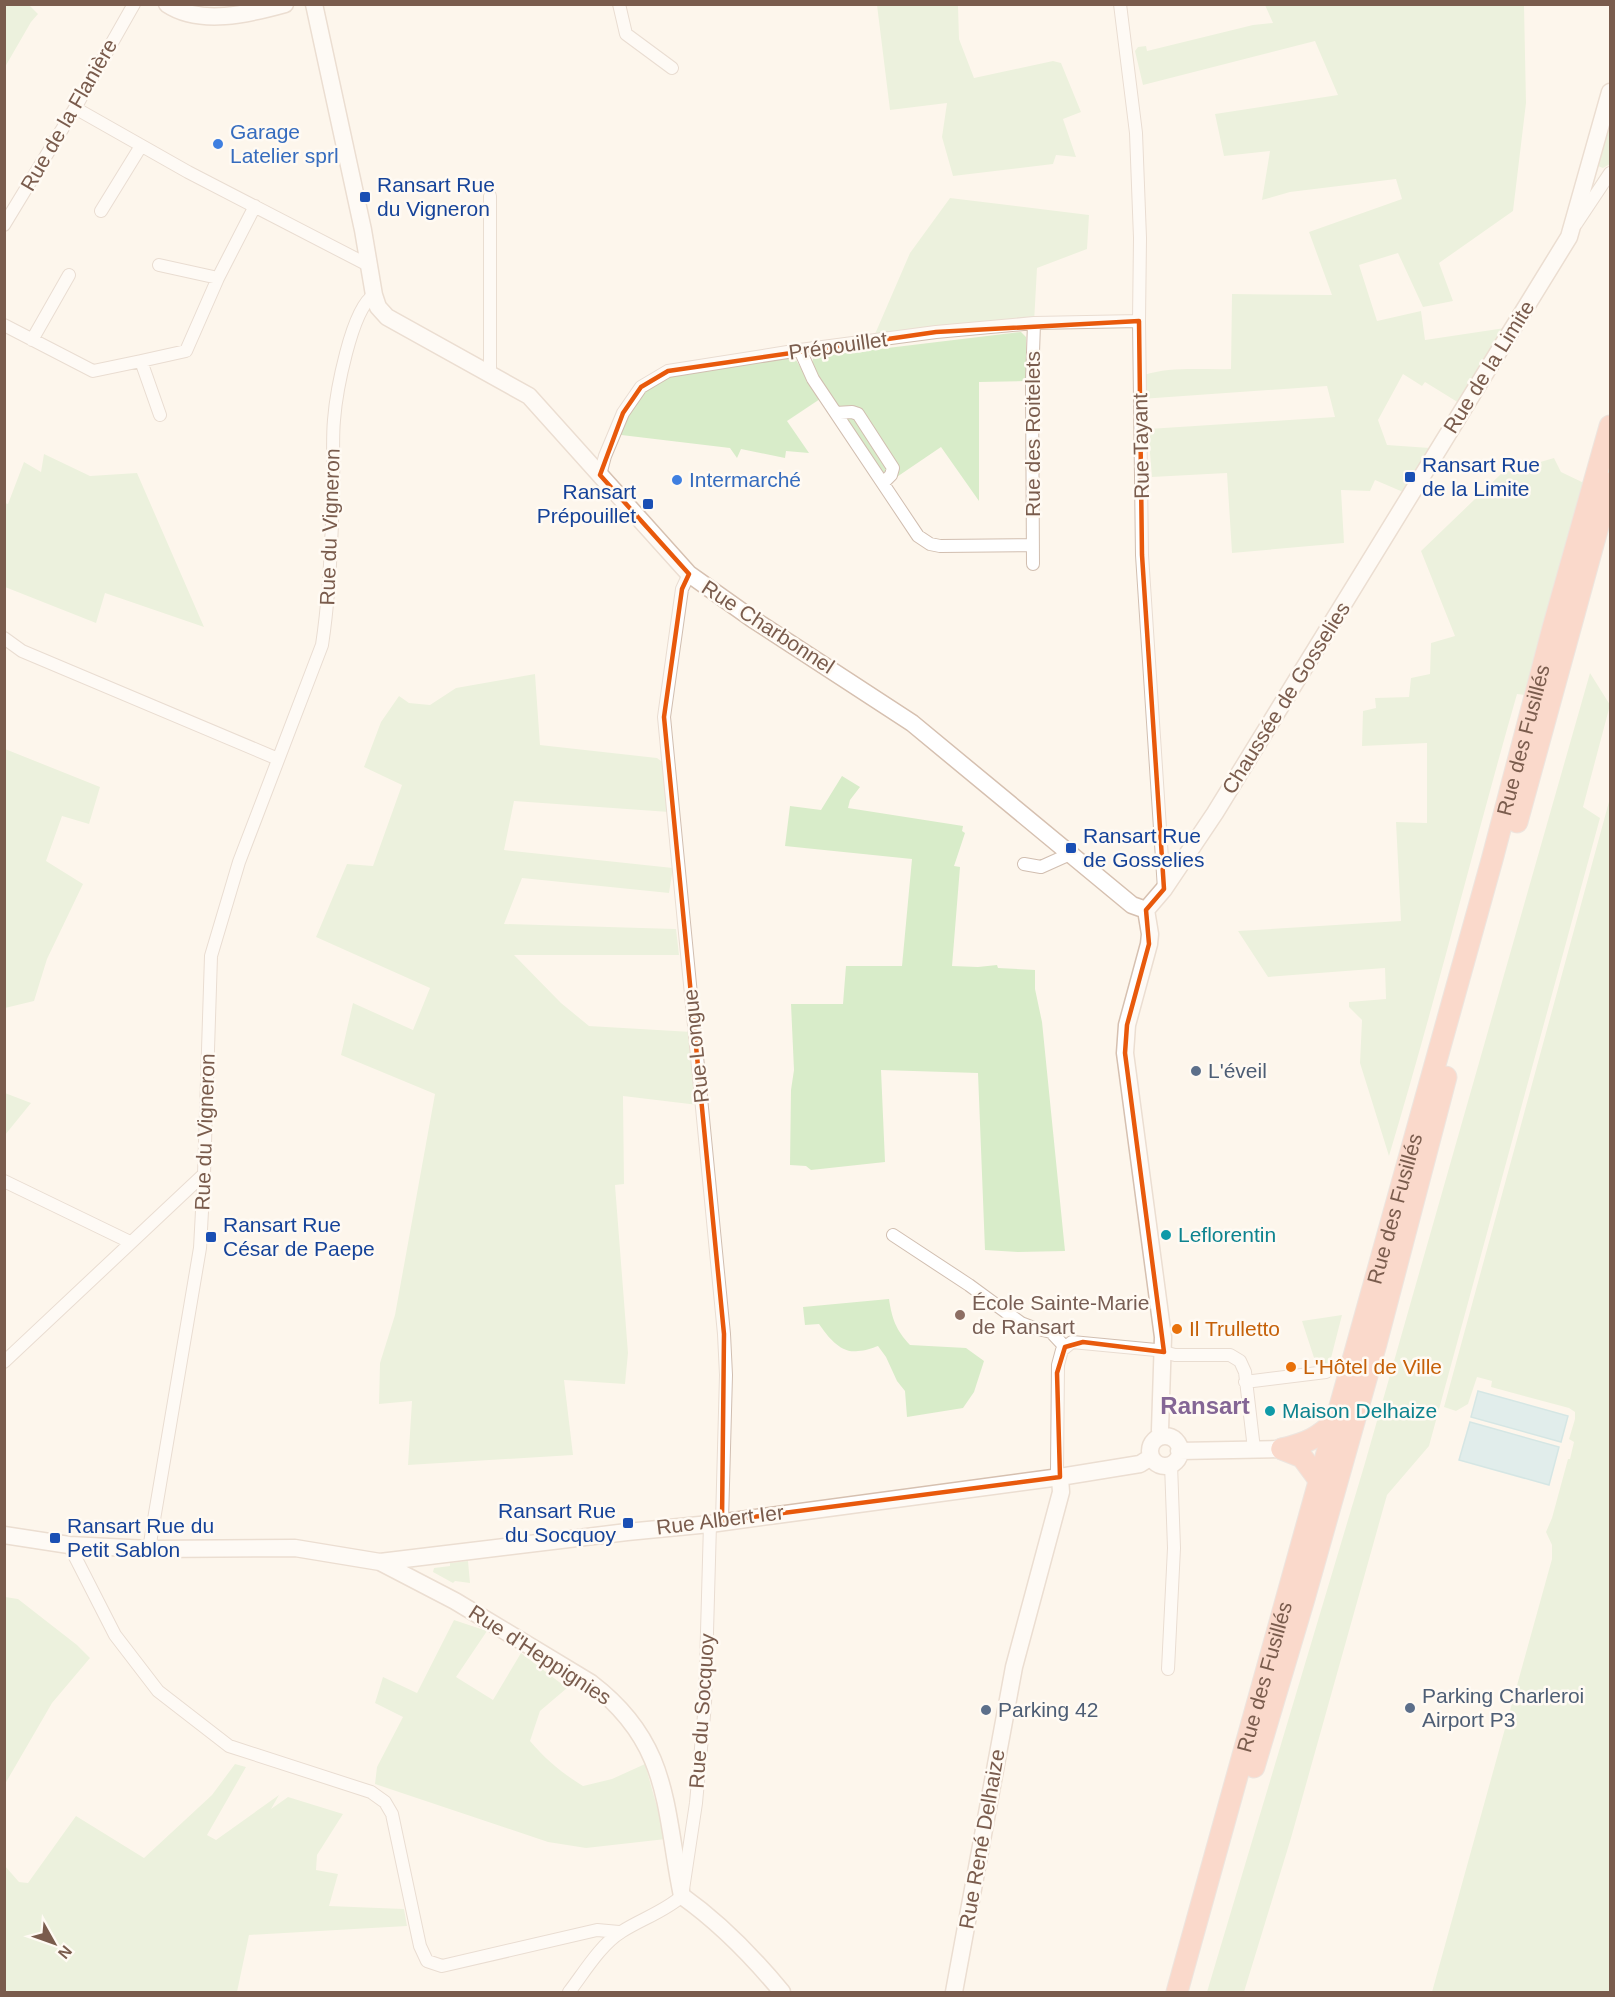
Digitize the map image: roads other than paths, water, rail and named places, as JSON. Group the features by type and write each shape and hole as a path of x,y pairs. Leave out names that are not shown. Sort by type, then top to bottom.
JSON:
{"highway":[{"name":"Rue des Fusillés","path":"1177,1992 1492,860 1553,628 1611,426"},
{"name":"Rue des Fusillés","path":"1191,1992 1376,1344 1442,1090 1611,483"},
{"path":"1282,1449 1306,1443 1327,1430 1336,1420"},
{"path":"1282,1449 1302,1457 1319,1480"}],"street":[{"name":"Rue de la Flanière","path":"4,225 75,108 134,4"},
{"path":"167,4 176,10 210,17 285,4"},
{"path":"314,4 356,198 374,295"},
{"path":"619,4 626,34 672,68"},
{"name":"Rue Tayant","path":"1120,4 1136,133 1140,238 1142,555 1164,889"},
{"name":"Rue de la Limite","path":"1574,227 1611,92"},
{"path":"75,108 188,172 368,265"},
{"path":"101,212 141,146"},
{"name":"Rue de la Limite","path":"1404,506 1574,227 1611,173"},
{"path":"490,196 490,374"},
{"path":"4,325 93,371 186,351 218,278 255,206"},
{"path":"159,266 218,278"},
{"path":"33,340 69,275"},
{"name":"Rue Charbonnel","path":"374,295 378,307 387,317 529,396 689,574 912,723 1132,905 1146,910"},
{"name":"Rue du Vigneron","path":"149,1549 200,1248 211,956 239,862 321,645 327,610 334,420 346,354 364,303 374,295"},
{"name":"Prépouillet","path":"600,475 604,456 623,413 641,387 668,371 936,332 1034,323 1139,321"},
{"name":"Rue des Roitelets","path":"1033,564 1034,323"},
{"name":"Rue des Roitelets","path":"800,350 813,380 836,413 858,414 893,468 891,475 884,483 918,536 930,544 940,546 1033,545"},
{"path":"141,361 160,415"},
{"name":"Chaussée de Gosselies","path":"1146,910 1164,889 1215,813 1404,506"},
{"name":"Rue Longue","path":"689,574 682,588 664,717 724,1334 726,1375 716,1522"},
{"path":"4,638 22,651 278,759"},
{"path":"1024,864 1041,867 1070,854"},
{"path":"1146,910 1150,934 1149,944 1126,1025 1125,1053 1164,1352 1160,1430 1162,1436"},
{"path":"4,1362 204,1174"},
{"path":"4,1181 130,1242"},
{"path":"894,1234 1021,1323 1051,1332 1065,1347"},
{"path":"1059,1477 1057,1461 1058,1373 1061,1355 1071,1342 1175,1354 1230,1355 1240,1361 1245,1372 1254,1449"},
{"path":"1245,1382 1326,1372"},
{"path":"1168,1669 1174,1548 1175,1458 1176,1441 1171,1437 1162,1436 1155,1439 1151,1445 1151,1457 1159,1465 1175,1458 1254,1449 1282,1449"},
{"name":"Rue Albert Ier","path":"380,1562 716,1522 1059,1477 1140,1464 1151,1457"},
{"name":"Rue René Delhaize","path":"954,1992 1000,1734 1021,1639 1061,1492 1059,1477"},
{"name":"Rue du Socquoy","path":"682,1896 696,1803 705,1704 716,1522"},
{"path":"4,1535 69,1545 149,1549 295,1548 380,1562"},
{"path":"69,1545 115,1635 158,1691 230,1746 371,1792 385,1802 392,1814 420,1946 427,1960 442,1966 597,1930 619,1932"},
{"name":"Rue d'Heppignies","path":"380,1562 432,1588 556,1661 591,1683 630,1719 645,1742 661,1780 682,1896"},
{"path":"568,1992 619,1932 659,1913 682,1896 703,1911 735,1941 782,1992"}],"water":[{"path":"1478,1391 1568,1416 1561,1442 1471,1417"},
{"path":"1470,1422 1559,1447 1549,1485 1459,1460"}],"place":[{"name":"Garage Latelier sprl","path":"218,144"},
{"name":"Ransart Rue du Vigneron","path":"365,197"},
{"name":"Ransart Rue de la Limite","path":"1410,477"},
{"name":"Intermarché","path":"677,480"},
{"name":"Ransart Prépouillet","path":"648,504"},
{"name":"Ransart Rue de Gosselies","path":"1071,848"},
{"name":"L'éveil","path":"1196,1071"},
{"name":"Leflorentin","path":"1166,1235"},
{"name":"Ransart Rue César de Paepe","path":"211,1237"},
{"name":"École Sainte-Marie de Ransart","path":"960,1315"},
{"name":"Il Trulletto","path":"1177,1329"},
{"name":"L'Hôtel de Ville","path":"1291,1367"},
{"name":"Maison Delhaize","path":"1270,1411"},
{"name":"Ransart Rue du Socquoy","path":"628,1523"},
{"name":"Ransart Rue du Petit Sablon","path":"55,1538"},
{"name":"Parking Charleroi Airport P3","path":"1410,1708"},
{"name":"Parking 42","path":"986,1710"}],"district":[{"name":"Ransart","path":"1205,1406"}]}
